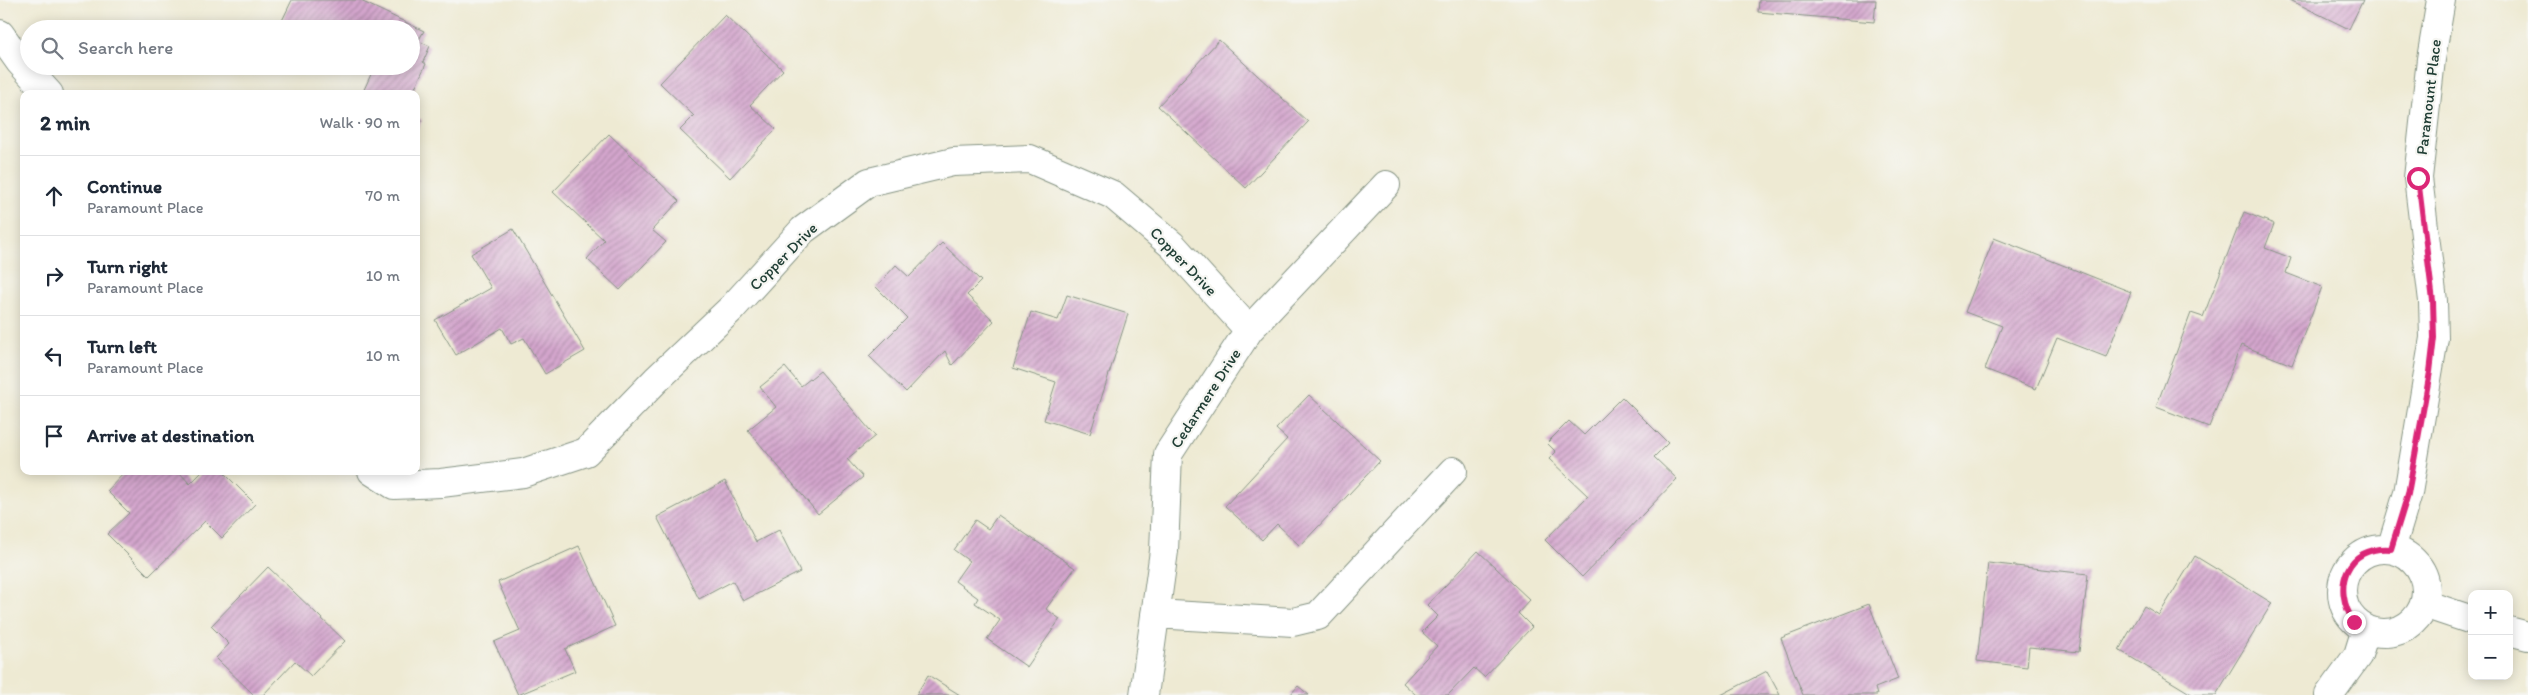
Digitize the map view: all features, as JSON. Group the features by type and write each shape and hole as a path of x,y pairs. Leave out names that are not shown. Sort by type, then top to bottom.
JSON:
{"street":[{"name":"Paramount Place","path":"2391,549 2408,494 2430,372 2434,338 2433,301 2418,178 2431,59 2441,0"},
{"path":"0,34 20,62"},
{"path":"32,75 45,90"},
{"name":"Copper Drive","path":"378,475 394,485 441,483 523,473 586,452 656,380 732,308 803,230 869,182 952,162 1030,159 1113,195 1172,246 1249,330"},
{"name":"Cedarmere Drive","path":"1144,695 1164,550 1168,454 1249,330 1386,185"},
{"path":"1155,614 1293,622 1318,616 1453,472"},
{"path":"2391,549 2408,556 2418,565 2426,584 2424,604 2418,617 2407,626 2394,632 2381,633 2366,629 2354,622 2346,610 2342,596 2343,582 2348,569 2357,559 2368,552 2391,549"},
{"path":"2424,604 2468,619"},
{"path":"2330,695 2358,654 2366,629"},
{"path":"2513,632 2528,636"}],"building":[{"path":"292,0 364,0 363,2 401,20 282,20"},
{"path":"1759,0 1876,0 1874,22 1758,12"},
{"path":"2290,0 2363,0 2349,29"},
{"path":"725,15 783,70 750,105 776,129 730,178 680,130 694,116 660,83"},
{"path":"420,29 424,31 420,38"},
{"path":"1219,40 1308,122 1246,188 1158,106"},
{"path":"420,42 430,46 423,62 426,64 414,90 364,90 371,75 420,75"},
{"path":"609,134 679,201 652,230 666,242 620,290 587,259 604,240 553,192"},
{"path":"2244,212 2274,224 2265,248 2291,258 2286,273 2322,287 2292,365 2241,345 2209,427 2156,407 2191,313 2203,317"},
{"path":"513,229 585,351 545,374 524,338 511,344 502,328 456,355 435,320 491,288 471,254"},
{"path":"1994,238 2131,292 2106,357 2057,338 2036,389 1985,369 2002,326 1965,312"},
{"path":"942,243 981,281 967,295 994,321 952,365 945,351 906,392 869,356 907,318 876,287 896,265 909,277"},
{"path":"1067,295 1128,314 1090,434 1044,420 1056,382 1013,368 1031,312 1058,320"},
{"path":"785,367 801,386 820,371 875,436 847,459 863,477 818,514 748,430 776,407 760,387"},
{"path":"1309,395 1380,461 1300,546 1277,524 1262,540 1225,506 1287,439 1276,429"},
{"path":"1622,397 1668,443 1654,457 1677,479 1582,577 1545,540 1588,496 1549,459 1556,452 1547,443 1569,421 1584,435"},
{"path":"122,475 182,475 190,484 199,475 226,475 255,504 222,538 205,521 149,576 107,534 129,513 107,491"},
{"path":"725,481 756,542 779,530 800,572 743,601 733,581 699,599 657,517"},
{"path":"998,515 1075,568 1046,609 1060,619 1027,667 987,639 1000,620 975,603 978,598 955,581 969,561 954,550 975,520 988,529"},
{"path":"579,546 615,626 565,649 575,671 518,695 494,642 520,631 498,582"},
{"path":"1478,551 1530,600 1518,613 1532,627 1484,677 1474,668 1448,695 1416,695 1403,683 1437,646 1422,632 1438,616 1427,605"},
{"path":"2195,556 2272,603 2216,695 2193,695 2119,650 2144,606 2159,615"},
{"path":"1988,563 2088,574 2079,652 2029,647 2027,667 1977,661"},
{"path":"268,567 345,641 311,676 295,661 263,695 254,695 216,658 229,644 211,626"},
{"path":"1869,604 1898,679 1875,688 1877,695 1803,695 1781,638"},
{"path":"1767,671 1780,695 1721,695"},
{"path":"928,675 960,695 916,695"},
{"path":"1298,686 1309,695 1290,695"}],"route":[{"path":"2354,622 2346,610 2342,596 2343,582 2348,569 2357,559 2368,552 2382,548 2391,549 2408,494 2430,372 2434,338 2433,301 2418,178"}]}
